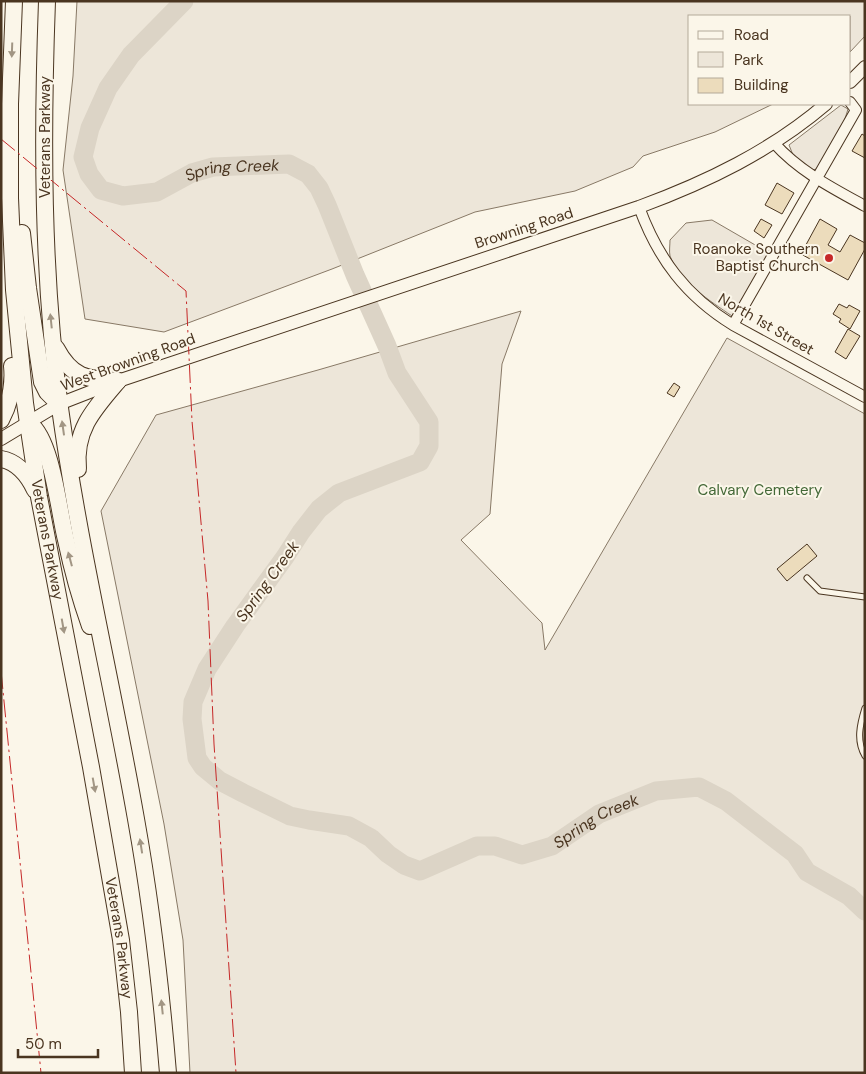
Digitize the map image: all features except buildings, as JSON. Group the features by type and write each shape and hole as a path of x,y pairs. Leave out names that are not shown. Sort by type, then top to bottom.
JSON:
{"highway":[{"name":"Veterans Parkway","path":"14,1 9,182 17,330 39,497 91,767 116,910 128,1003 133,1073"},
{"name":"Veterans Parkway","path":"48,1 44,107 44,190 47,275 59,404 87,567 136,818 155,936 168,1073"},
{"path":"10,104 27,278 37,352 42,382 47,392 59,404"},
{"path":"1,420 8,405 13,379 4,278 13,256"},
{"path":"53,341 62,358 74,372 88,378 118,381"},
{"path":"87,567 92,547 78,466 77,449 80,436 90,415 118,381"},
{"path":"28,423 34,427 47,453 66,541 84,608 107,671"},
{"path":"1,459 8,460 20,468 31,482 39,497"}],"street":[{"path":"851,81 865,67"},
{"name":"Browning Road","path":"215,348 639,208 708,180 774,143 825,105"},
{"path":"733,325 857,109"},
{"path":"774,143 786,156 817,179 865,206"},
{"name":"North 1st Street","path":"639,208 657,249 683,285 715,314 865,397"},
{"name":"West Browning Road","path":"1,440 59,404 118,381 215,348"}],"lane":[{"path":"807,578 820,591 865,597"},
{"path":"865,708 861,721 860,743 865,756"}],"green space":[{"path":"77,1 865,1 865,36 851,51 851,15 688,15 688,105 771,105 715,132 643,156 633,167 575,191 475,212 332,269 164,332 85,319 63,170 73,76"},
{"path":"841,105 848,109 844,122 817,169 812,170 793,155 789,145"},
{"path":"712,220 769,253 732,316 696,290 681,274 670,256 670,240 686,223"},
{"name":"Calvary Cemetery","path":"521,311 502,364 490,514 461,540 542,623 545,650 727,338 865,414 865,1073 190,1073 183,940 164,824 101,511 156,415"}],"waterway":[{"name":"Spring Creek","path":"184,1 131,55 108,88 90,128 83,157 89,174 101,190 123,196 157,192 192,173 213,167 289,164 308,174 319,188 327,205 397,373 429,422 429,446 420,462 339,493 319,509 235,626 207,669 193,702 192,719 197,758 203,767 220,781 290,816 349,826 371,838 388,854 404,865 420,871 477,846 495,846 522,855 552,846 599,814 656,791 699,787 726,801 795,854 807,872 849,896 865,911"}],"power":[{"path":"1,139 186,291 192,421 208,601 214,744 236,1073"},
{"path":"1,671 41,1073"}],"place":[{"name":"Roanoke Southern Baptist Church","path":"829,258"}]}
